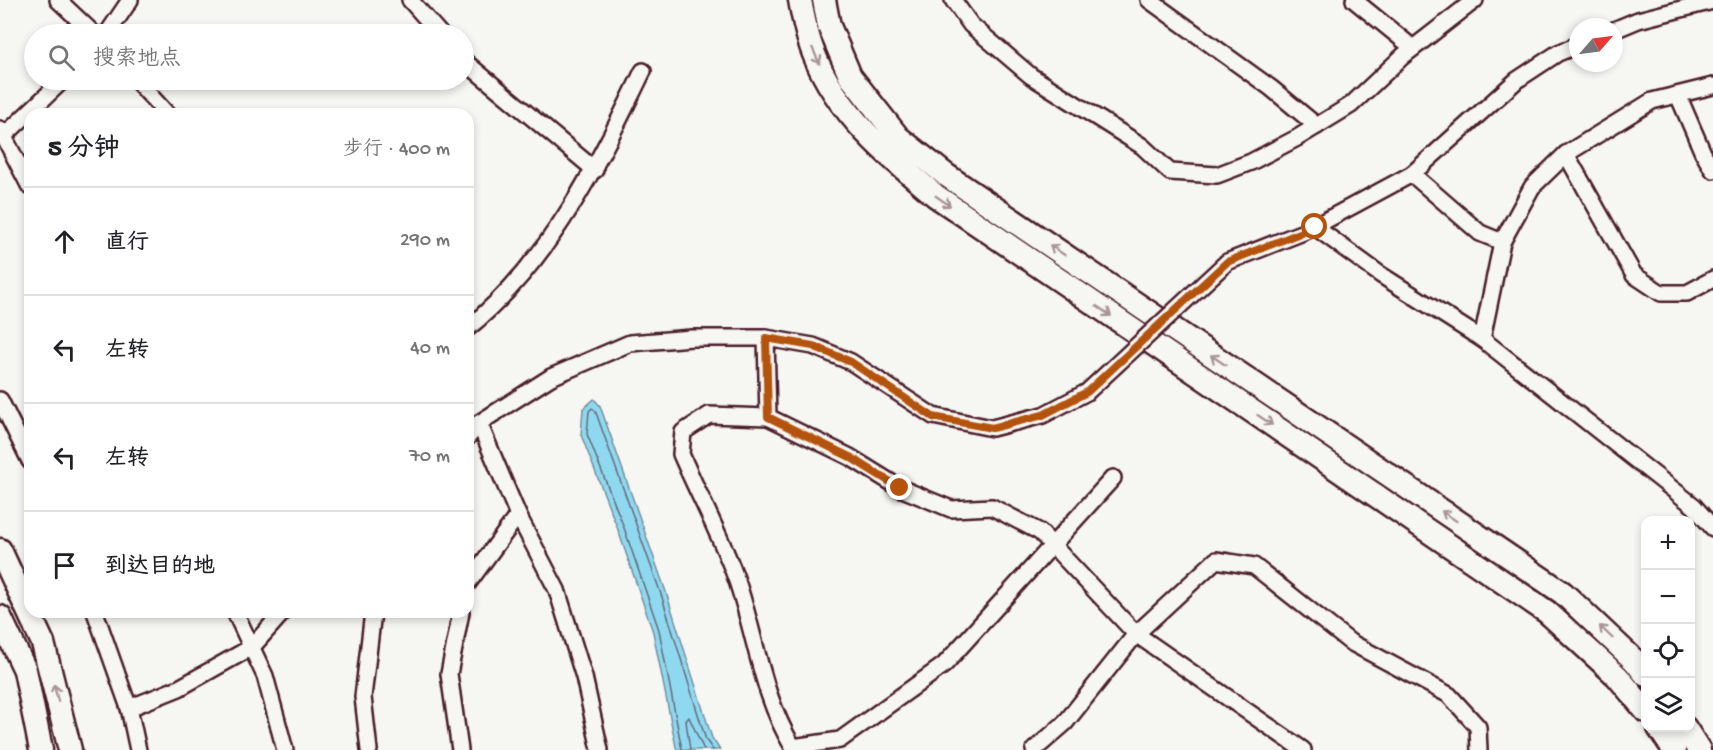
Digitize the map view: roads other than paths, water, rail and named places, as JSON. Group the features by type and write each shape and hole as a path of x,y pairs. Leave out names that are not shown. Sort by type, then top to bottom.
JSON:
{"street":[{"path":"58,0 83,24"},
{"path":"114,24 130,0"},
{"path":"410,0 431,24"},
{"path":"800,0 814,54 841,101 880,150 936,196 1547,612 1617,676 1641,705"},
{"path":"824,0 829,26 850,76 898,137 946,175 1563,593 1641,669"},
{"path":"953,0 971,25 1031,76 1142,146 1170,172 1216,175 1251,162 1351,105 1413,48 1475,0"},
{"path":"1149,0 1271,88 1317,126"},
{"path":"1354,0 1413,48"},
{"path":"1623,26 1638,20 1713,1"},
{"path":"474,429 479,423 551,377 630,343 692,338 766,338 813,346 851,362 933,417 992,428 1043,415 1087,392 1227,262 1315,227 1412,174 1518,80 1558,53 1569,49"},
{"path":"474,69 596,170"},
{"path":"474,323 493,308 543,248 596,170 643,71"},
{"path":"1482,339 1502,242 1532,187 1566,154 1652,101 1713,86"},
{"path":"31,108 51,90"},
{"path":"145,90 162,108"},
{"path":"1678,95 1702,153 1713,170"},
{"path":"24,114 2,133 24,175"},
{"path":"1566,154 1634,275 1661,293 1687,293 1713,279"},
{"path":"1412,174 1480,233 1502,242"},
{"path":"1315,227 1381,275 1482,339 1694,506 1713,528"},
{"path":"766,338 768,417"},
{"path":"0,400 24,448"},
{"path":"1113,478 1052,544 944,665 840,740 793,747 780,726 761,673 736,581 681,454 683,432 709,415 768,417 850,457 900,488 951,509 992,507 1040,532 1052,544 1136,634 1303,750"},
{"path":"479,423 518,515 557,590 584,677 600,750"},
{"path":"474,575 518,515"},
{"path":"0,550 24,601"},
{"path":"1034,750 1065,723 1136,634 1216,560 1254,566 1350,642 1449,695 1478,727 1479,750"},
{"path":"0,617 25,670 41,750"},
{"path":"32,618 44,644 70,750"},
{"path":"97,618 129,708 138,750"},
{"path":"239,618 265,676 285,750"},
{"path":"129,708 179,688 252,647 278,618"},
{"path":"369,750 363,697 372,618"},
{"path":"459,618 449,674 460,750"},
{"path":"1662,732 1674,750"},
{"path":"1688,732 1699,750"}],"water":[{"path":"594,399 600,406 666,592 712,738 720,750 678,750 676,747 653,632 617,527 581,435 583,409"}]}
